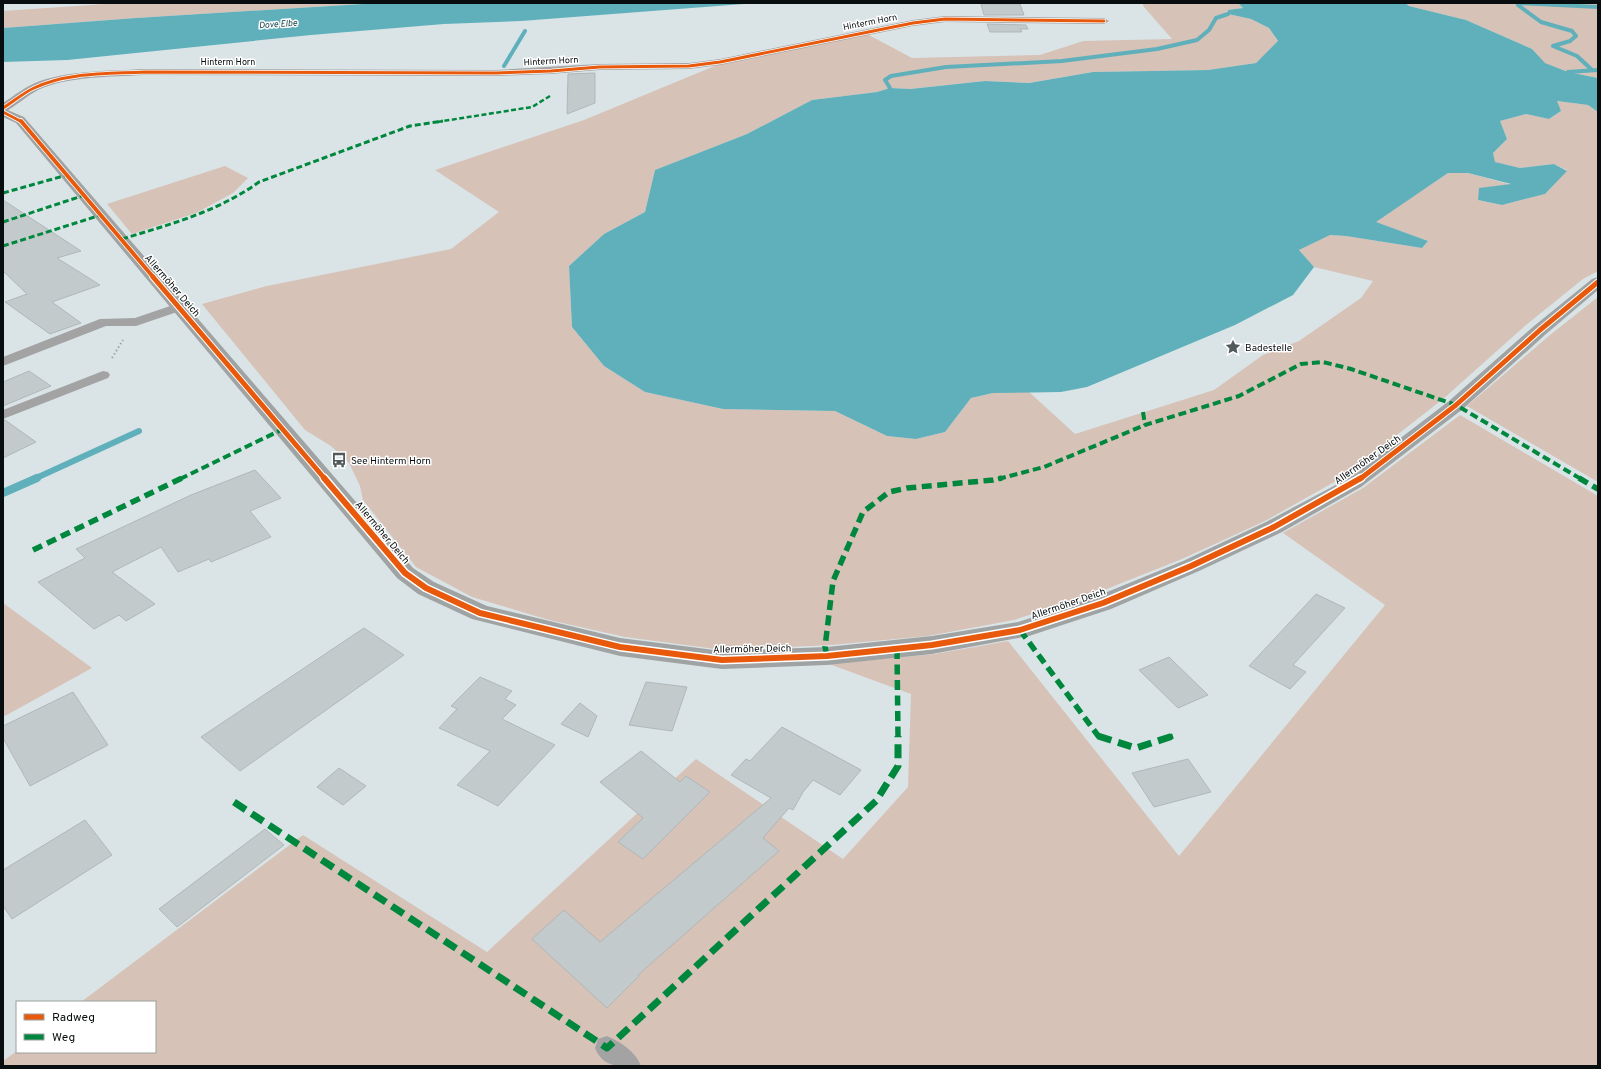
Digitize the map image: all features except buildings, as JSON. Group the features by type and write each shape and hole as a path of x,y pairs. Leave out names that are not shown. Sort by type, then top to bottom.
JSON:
{"street":[{"name":"Hinterm Horn","path":"3,108 35,87 54,81 100,75 151,72 496,73 551,71 599,67 689,66 720,62 913,23 945,19 1104,21"},
{"name":"Allermöher Deich","path":"3,112 20,120 405,573 426,588 480,613 620,647 722,660 827,656 932,645 1020,630 1103,603 1191,566 1274,527 1354,483 1456,405 1540,330 1598,282"}],"lane":[{"path":"3,362 104,322 136,322 179,307"},
{"path":"3,415 102,375"},
{"path":"607,1048 630,1066"}],"path":[{"path":"102,375 127,334 127,328 136,322"}],"shaded area":[{"path":"119,3 379,3 3,28 3,11"},
{"path":"1142,3 1238,3 1243,8 1228,10 1228,14 1251,19 1269,28 1278,42 1256,63 1208,70 1093,72 1029,83 985,81 909,89 890,88 877,92 812,100 747,134 655,170 645,212 604,234 569,266 572,327 604,366 645,392 723,409 835,411 887,436 916,439 945,432 971,398 993,393 1029,392 1075,434 1214,390 1263,355 1299,341 1361,298 1373,281 1314,267 1299,250 1329,235 1346,236 1422,248 1428,241 1375,222 1448,173 1468,173 1512,185 1480,188 1478,200 1502,205 1545,194 1567,170 1554,164 1520,168 1494,162 1493,153 1507,139 1500,121 1526,114 1549,119 1561,111 1556,101 1588,105 1598,112 1598,271 1583,279 1526,325 1443,399 1343,477 1265,521 1182,559 1094,594 1014,620 928,636 831,645 723,650 625,637 549,620 472,597 416,567 363,500 360,486 349,463 331,446 305,430 202,304 267,286 451,249 499,212 435,170 584,120 717,65 865,33 912,58 1040,55 1083,41 1172,39"},
{"path":"1405,3 1598,3 1598,78 1568,72 1544,63 1532,49 1466,20 1409,6"},
{"path":"225,166 248,178 233,193 196,213 132,234 107,204"},
{"path":"1598,297 1598,482 1467,406 1550,335"},
{"path":"1460,415 1598,496 1598,1066 3,1066 3,1061 16,1052 16,1053 156,1053 156,1001 82,1001 303,835 487,952 696,759 843,859 908,787 911,694 829,664 935,654 1008,641 1179,856 1385,605 1283,533 1363,488"},
{"path":"3,603 92,668 3,717"}],"water":[{"name":"Dove Elbe","path":"379,3 757,3 521,21 444,24 311,35 67,60 3,62 3,28"},
{"path":"1238,3 1405,3 1409,6 1466,20 1532,49 1545,63 1568,72 1598,78 1598,112 1588,105 1557,101 1561,111 1549,119 1526,114 1500,121 1507,139 1493,153 1495,162 1520,168 1554,164 1567,171 1545,194 1502,205 1478,200 1479,188 1511,184 1468,173 1448,173 1376,222 1428,241 1422,248 1346,236 1330,235 1299,250 1314,267 1293,295 1235,325 1087,387 1061,392 993,393 971,398 945,432 916,439 887,436 835,411 723,409 645,392 604,366 572,327 569,266 604,234 645,212 655,170 747,134 812,100 877,92 890,88 910,89 985,81 1029,83 1093,72 1208,70 1256,63 1278,41 1269,28 1251,19 1228,14 1228,10 1243,8"}],"waterway":[{"path":"1591,69 1577,56 1553,46 1570,41 1576,36 1572,31 1541,22 1518,5 1518,3 1598,7"},
{"path":"890,88 885,80 891,76 946,67 1062,61 1157,49 1197,40 1209,30 1216,18 1228,14"},
{"path":"504,66 525,31"},
{"path":"1568,72 1598,70"},
{"path":"34,479 139,431"},
{"path":"3,493 37,478"}],"marked path":[{"path":"122,239 196,216 239,196 259,182 410,126 532,107 550,96"},
{"path":"3,193 67,175"},
{"path":"3,222 85,195"},
{"path":"3,246 101,215"},
{"path":"827,656 825,647 833,581 863,512 889,492 907,488 993,480 1044,467 1145,425 1239,396 1301,364 1323,362 1351,369 1456,405 1598,489"},
{"path":"1143,412 1145,425"},
{"path":"33,550 283,429"},
{"path":"1020,630 1099,737 1136,748 1173,736"},
{"path":"234,802 607,1048 876,801 898,766 897,649"}],"cycle path":[{"path":"3,108 30,90 44,84 57,80 103,75 144,72 496,73 551,71 599,67 689,66 720,62 913,23 945,19 1104,21"},
{"path":"3,112 20,120 405,573 426,588 480,613 620,647 722,660 827,656 932,645 1020,630 1103,603 1191,566 1274,527 1354,483 1456,405 1540,330 1598,282"}],"place":[{"name":"Badestelle","path":"1233,347"},
{"name":"See Hinterm Horn","path":"339,460"}]}
